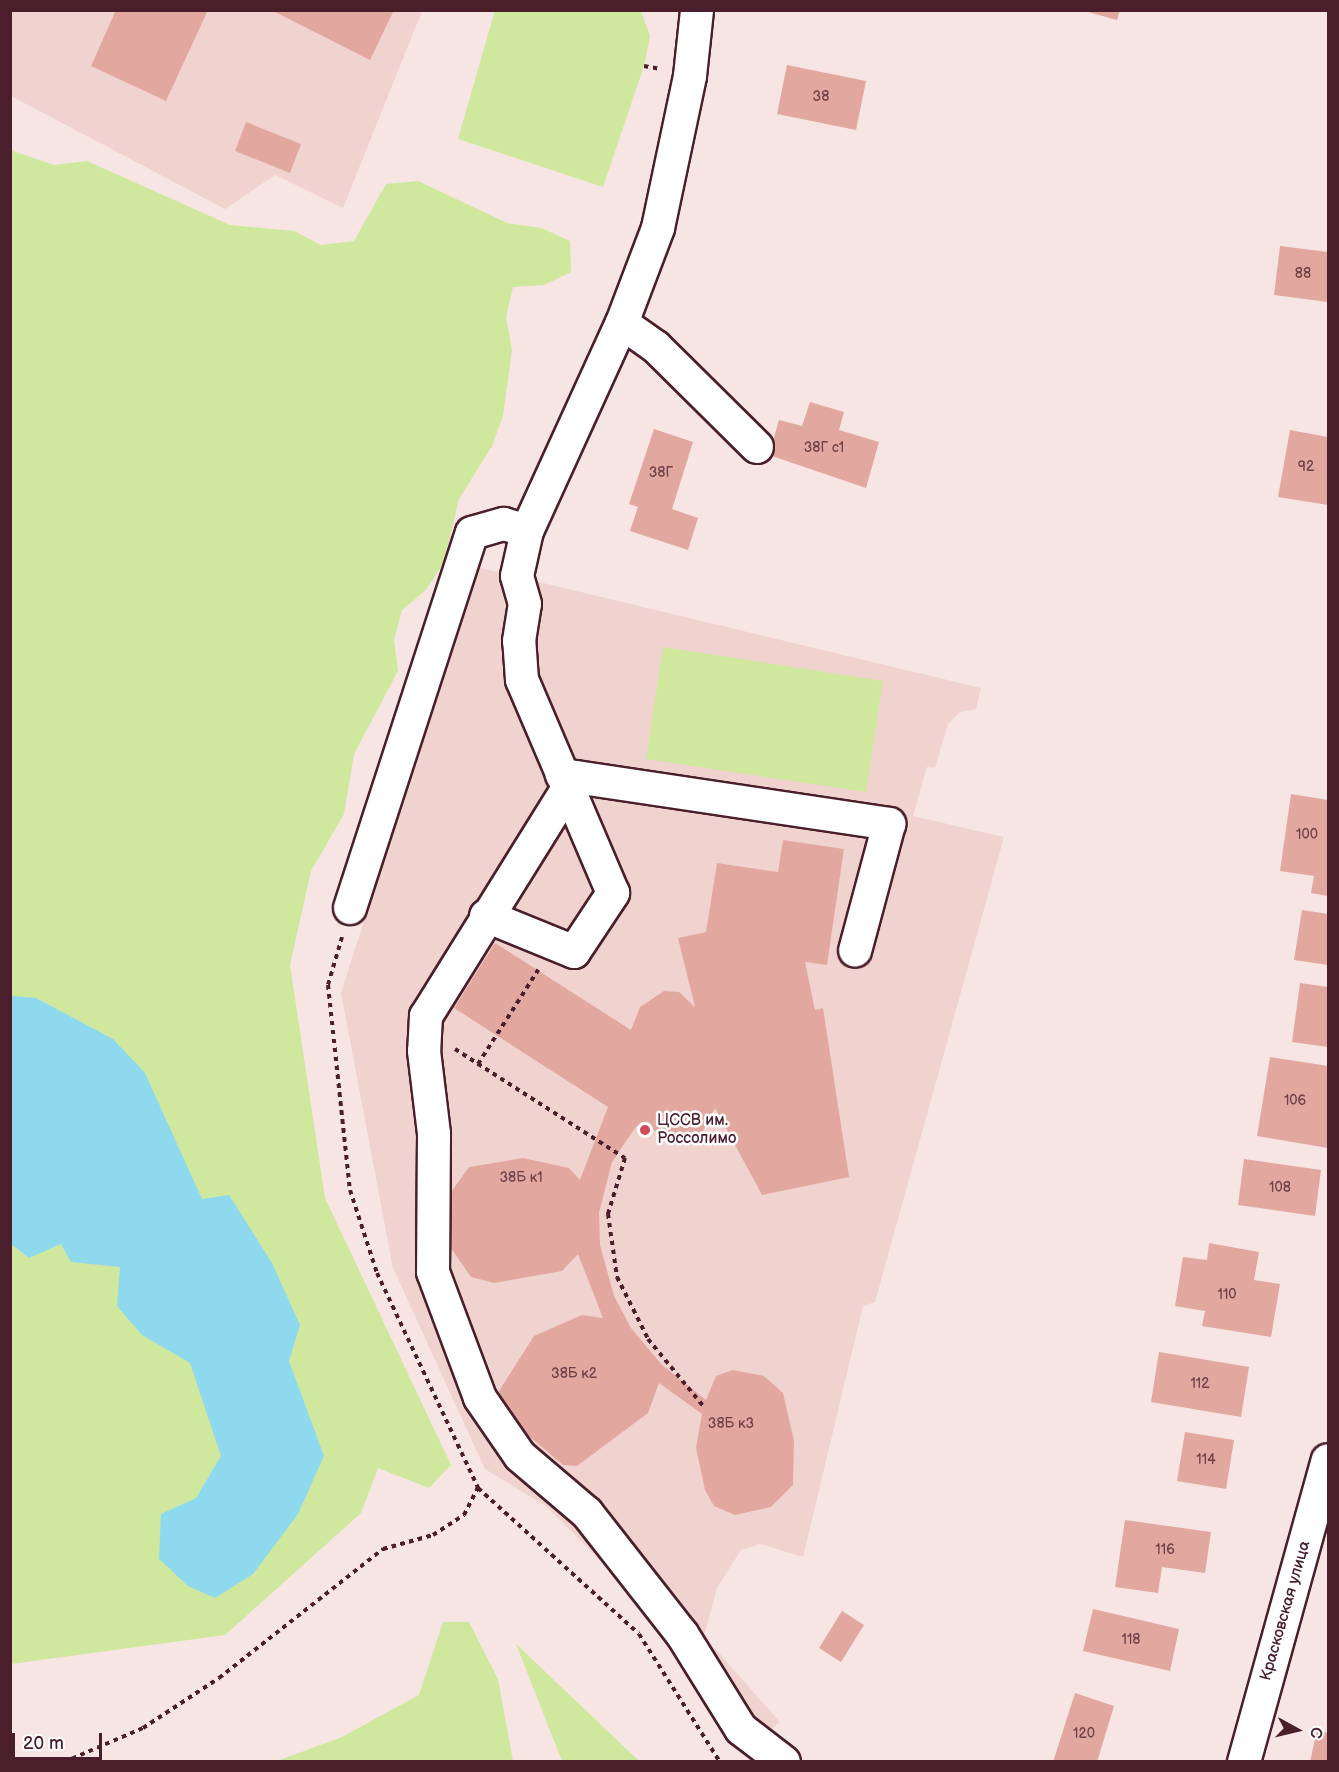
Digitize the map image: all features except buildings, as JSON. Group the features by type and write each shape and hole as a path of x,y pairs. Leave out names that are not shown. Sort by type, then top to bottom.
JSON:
{"street":[{"path":"486,916 574,952 612,893 568,780 527,697 519,662 525,604 517,576 527,531 622,323 658,228 690,76 697,10"},
{"path":"622,323 656,346 757,447"},
{"path":"350,908 472,533 504,524 527,531"},
{"path":"568,780 432,1000 424,1029 434,1134 430,1254 441,1300 480,1398 520,1455 586,1513 682,1634 741,1729 784,1761"},
{"path":"568,780 889,824 855,951"},
{"name":"Красковская улица","path":"1244,1761 1329,1460"}],"path":[{"path":"350,908 328,985 350,1190 377,1274 478,1488 639,1634 720,1761"},
{"path":"478,1064 555,945"},
{"path":"424,1029 625,1158 608,1214 617,1277 648,1339 704,1407"},
{"path":"64,1761 143,1728 219,1678 383,1549 433,1535 464,1515 478,1488"}],"shaded area":[{"path":"10,11 422,11 343,208 275,175 225,209 11,96"},
{"name":"ЦССВ им. Россолимо","path":"477,567 981,688 976,709 960,712 948,724 935,768 927,767 913,816 1004,837 875,1302 863,1306 803,1557 760,1544 741,1550 717,1588 704,1636 780,1722 741,1754 636,1596 546,1506 485,1469 393,1268 341,993"}],"green space":[{"path":"495,10 641,11 650,36 644,66 603,187 458,139"},
{"path":"10,150 54,165 87,161 230,225 294,231 321,245 354,241 386,184 418,181 507,223 541,228 570,241 571,272 544,285 513,287 506,317 512,350 503,416 492,446 459,499 444,562 426,590 402,610 394,640 398,671 354,754 344,814 311,871 290,965 325,1198 451,1465 429,1488 378,1468 361,1513 225,1635 11,1664"},
{"path":"663,647 883,681 866,792 646,759"},
{"path":"443,1622 469,1622 498,1679 513,1761 277,1761 342,1737 419,1695"},
{"path":"516,1644 639,1761 562,1761"}],"water":[{"path":"11,996 36,998 113,1039 145,1073 202,1199 229,1195 272,1263 300,1325 289,1361 324,1456 298,1514 253,1574 215,1598 188,1586 159,1559 161,1514 196,1498 221,1456 190,1363 142,1335 117,1306 120,1267 71,1262 61,1244 29,1258 11,1244"}],"place":[{"name":"ЦССВ им. Россолимо","path":"645,1130"}]}
